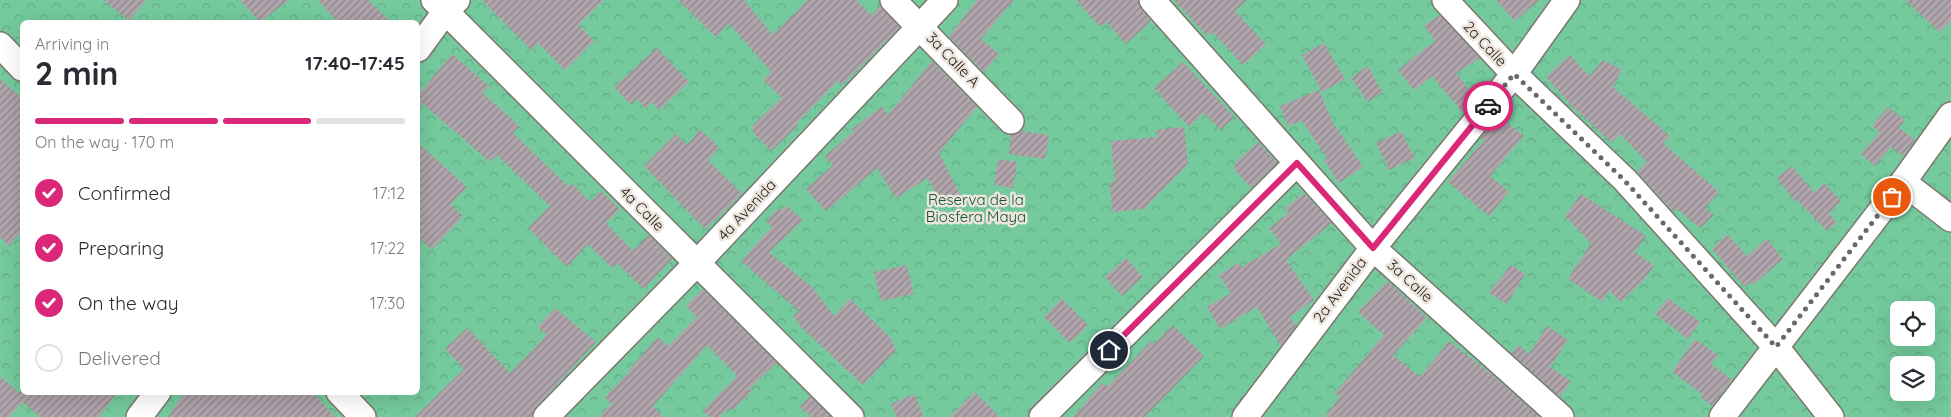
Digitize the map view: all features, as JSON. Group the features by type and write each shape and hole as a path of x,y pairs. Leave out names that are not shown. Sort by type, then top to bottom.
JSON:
{"street":[{"name":"3a Calle A","path":"893,0 921,26 1012,120"},
{"name":"4a Avenida","path":"546,417 697,263 945,0"},
{"name":"3a Calle","path":"1152,0 1373,248 1561,417"},
{"name":"2a Calle","path":"1445,0 1514,74 1624,180 1776,347 1831,417"},
{"name":"2a Avenida","path":"1245,417 1373,248 1514,74 1567,0"},
{"path":"420,46 445,4"},
{"name":"4a Calle","path":"445,4 697,263 851,417"},
{"path":"0,45 20,66"},
{"path":"1722,417 1903,182 1951,115"},
{"path":"1042,417 1297,163"},
{"path":"1903,182 1951,220"},
{"path":"139,417 156,395"},
{"path":"342,395 363,417"}],"green space":[{"name":"Reserva de la Biosfera Maya","path":"0,0 1951,0 1951,417 0,417"}],"building":[{"path":"104,0 146,0 128,20"},
{"path":"240,0 289,0 263,20 258,20"},
{"path":"318,0 368,0 389,20 335,20"},
{"path":"482,0 604,0 578,25 594,41 565,70 538,43 531,50"},
{"path":"678,0 744,0 773,35 808,0 856,0 871,15 880,6 900,27 842,85 838,81 796,124 798,126 771,151 753,132 753,125 782,98 763,80 771,72 729,23 716,37"},
{"path":"977,0 1014,0 981,39 999,54 984,72 949,37"},
{"path":"1076,0 1138,0 1141,9 1151,21 1126,44 1106,22 1100,27"},
{"path":"1174,0 1247,0 1235,11 1266,44 1243,65 1212,32 1207,36"},
{"path":"1496,0 1539,0 1515,21"},
{"path":"1905,0 1951,0 1951,20 1940,32"},
{"path":"1440,15 1480,58 1456,73 1476,98 1462,112 1432,76 1414,90 1398,70 1435,41 1424,25"},
{"path":"1324,43 1345,79 1322,92 1302,55"},
{"path":"657,48 689,82 659,110 652,102 646,108 637,99 631,105 614,87"},
{"path":"452,54 489,86 483,93 519,126 513,133 568,186 571,183 590,201 601,191 620,209 606,223 633,251 649,235 672,259 644,289 617,263 612,268 588,244 567,267 528,228 550,206 497,155 490,162 420,102 420,93"},
{"path":"1570,55 1589,76 1603,60 1622,70 1613,87 1670,136 1663,143 1719,192 1705,208 1714,215 1700,228 1677,209 1674,212 1637,172 1647,162 1620,134 1612,143 1572,106 1546,77"},
{"path":"932,61 977,107 939,153 960,194 941,204 928,178 896,198 877,168 826,211 806,189 833,165 825,156 854,131 852,129 882,106 888,115"},
{"path":"1183,62 1234,117 1221,130 1203,113 1189,127 1154,88"},
{"path":"1368,66 1382,92 1368,102 1351,78"},
{"path":"0,79 20,96 20,233 9,246 0,237"},
{"path":"1319,90 1332,121 1363,167 1339,183 1324,160 1327,158 1302,121 1288,126 1280,106"},
{"path":"1888,107 1905,120 1899,128 1915,140 1903,156 1891,147 1874,166 1861,154 1880,132 1872,126"},
{"path":"1499,116 1524,136 1490,176 1509,192 1489,216 1448,182 1484,140 1481,137"},
{"path":"1184,127 1188,164 1144,209 1112,212 1110,183 1115,182 1111,141 1157,137 1156,130"},
{"path":"700,130 719,147 708,160 742,194 705,229 644,166 676,134 687,145"},
{"path":"1021,131 1049,135 1045,159 1009,154 1011,135"},
{"path":"1401,131 1415,158 1389,170 1376,143"},
{"path":"1258,142 1277,163 1251,188 1235,170 1235,163"},
{"path":"420,145 467,187 450,204 463,216 432,250 420,239"},
{"path":"998,159 1017,162 1013,188 994,185"},
{"path":"1792,166 1814,193 1824,183 1841,201 1829,213 1837,223 1827,231 1797,200 1795,201 1777,178"},
{"path":"1304,193 1332,223 1286,260 1314,300 1290,317 1296,326 1281,346 1257,307 1220,329 1207,307 1231,293 1219,275 1238,263 1241,267 1281,244 1269,228 1289,213 1285,209"},
{"path":"1581,194 1646,236 1635,252 1654,266 1644,280 1621,302 1609,291 1602,302 1568,279 1591,243 1565,216"},
{"path":"787,206 803,220 769,252 813,288 834,316 850,299 890,337 896,350 863,385 802,328 793,316 799,311 741,261 772,227 766,221 779,208 782,210"},
{"path":"1727,234 1747,256 1767,239 1783,259 1754,284 1751,282 1745,287 1712,249"},
{"path":"1126,258 1143,277 1122,296 1105,277"},
{"path":"907,265 914,294 881,301 874,272"},
{"path":"1511,265 1525,274 1507,304 1489,293"},
{"path":"1387,281 1427,318 1393,355 1420,377 1449,341 1491,374 1540,417 1325,417 1340,397 1335,393 1384,335 1358,312"},
{"path":"703,289 777,363 749,389 752,391 732,411 729,408 719,417 709,417 703,411 737,376 707,345 653,406 663,417 599,417 611,404 605,397 630,371 658,337 668,346 697,317 686,306"},
{"path":"1668,298 1700,322 1688,339 1655,314"},
{"path":"1062,299 1088,325 1070,343 1044,317"},
{"path":"555,308 596,342 536,407 532,417 415,417 464,369 445,349 467,328 510,373 547,335 538,327"},
{"path":"1173,325 1204,356 1145,417 1073,417 1102,383 1107,387 1151,341 1154,344"},
{"path":"1547,326 1568,340 1550,367 1571,381 1560,397 1511,353 1519,345 1529,354"},
{"path":"1695,339 1718,355 1711,364 1732,380 1712,406 1700,397 1702,394 1672,372"},
{"path":"0,376 20,392 20,395 116,395 99,417 41,417 22,402 9,417 0,417"},
{"path":"975,392 1000,417 950,417"},
{"path":"914,394 924,417 897,417 891,404"},
{"path":"183,395 316,395 335,417 168,417"},
{"path":"810,396 831,417 812,417 800,407"}],"way so far":[{"path":"1488,106 1514,74 1624,180 1776,347 1892,197"}],"route":[{"path":"1109,350 1297,163 1373,248 1488,106"}]}
